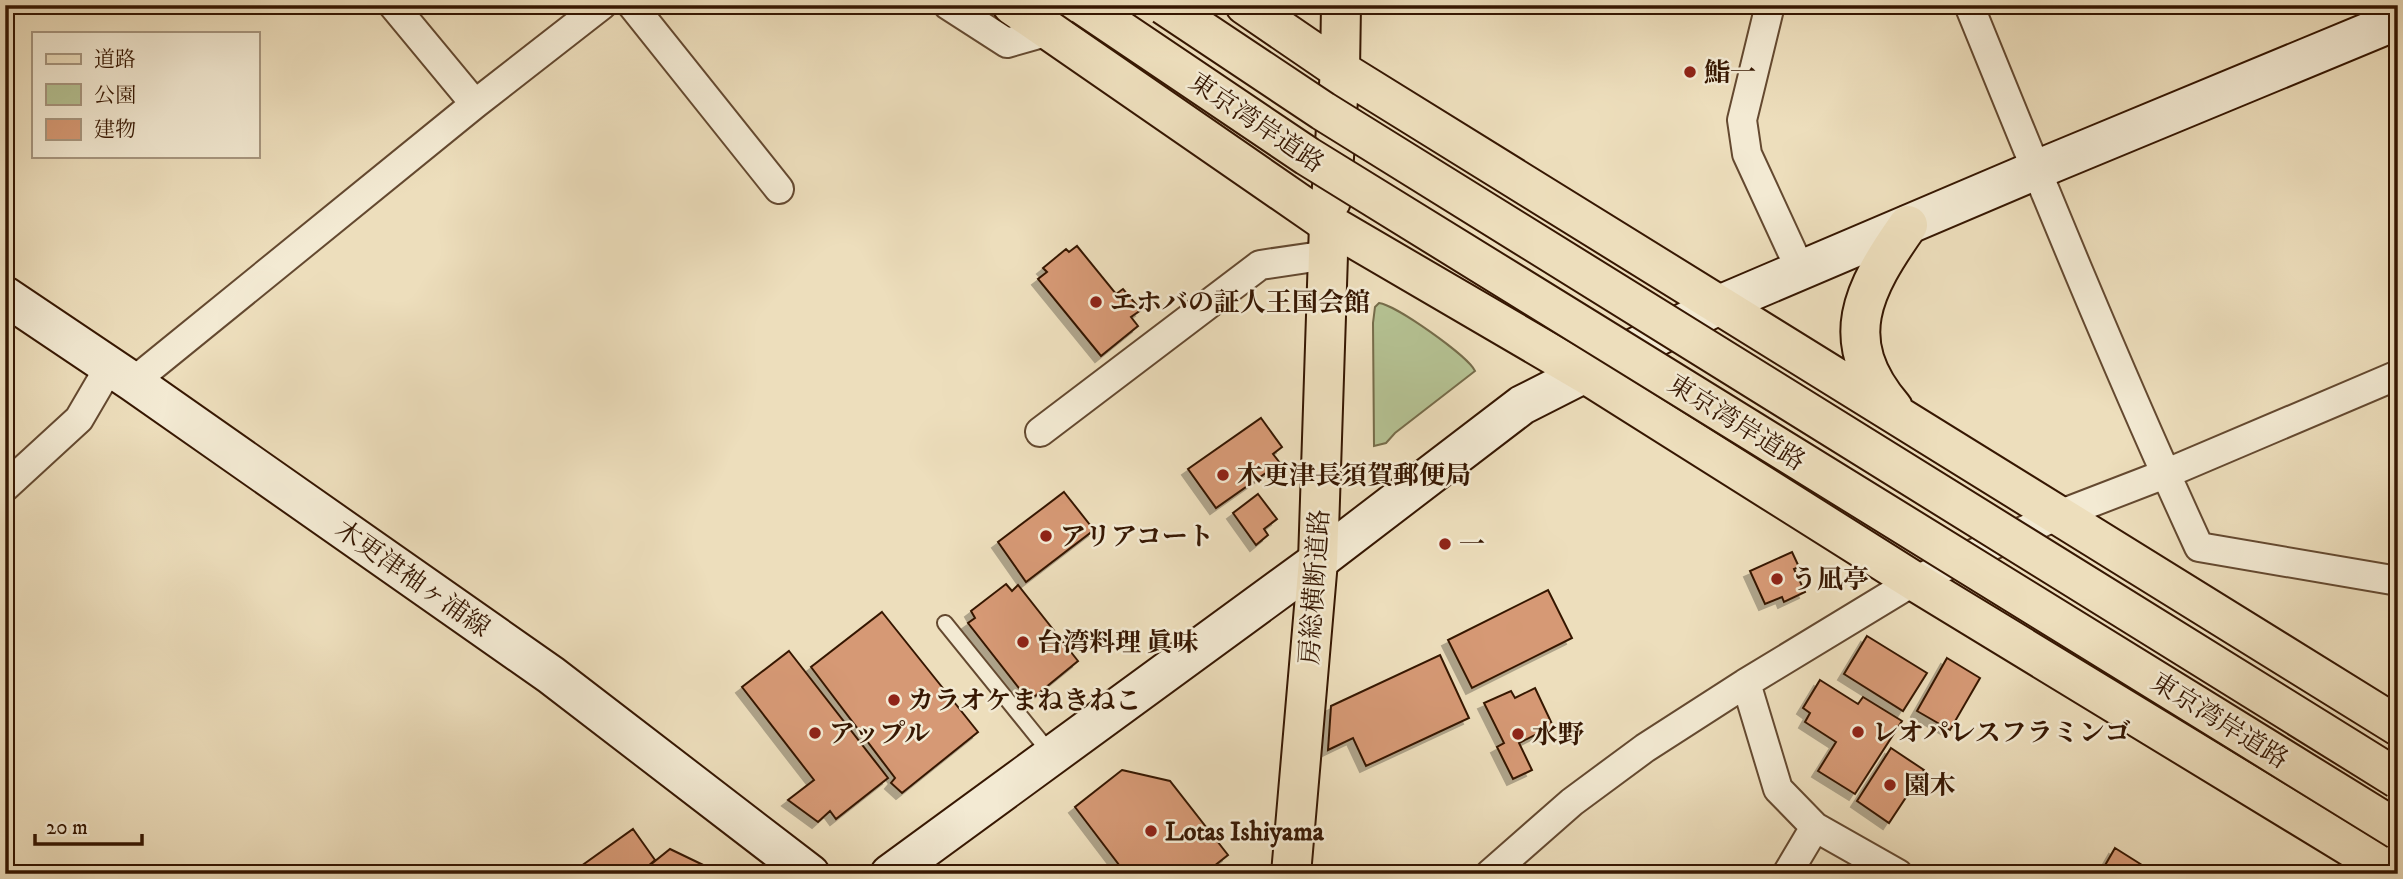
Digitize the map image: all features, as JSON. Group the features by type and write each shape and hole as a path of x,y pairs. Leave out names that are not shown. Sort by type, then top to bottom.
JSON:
{"main road":[{"path":"1012,5 1329,240 1584,373 1914,581 2395,874"},
{"name":"東京湾岸道路","path":"1083,5 1307,156 2398,831"},
{"name":"東京湾岸道路","path":"1164,5 1323,111 2398,779"},
{"path":"1245,5 1340,69 2398,726"},
{"name":"房総横断道路","path":"1291,874 1318,561 1329,240 1340,69 1341,5"},
{"path":"1905,421 1881,394 1865,365 1859,333 1867,298 1880,265 1908,225"}],"street":[{"path":"393,5 475,104"},
{"path":"5,487 79,419 121,374 602,5"},
{"path":"632,5 779,189"},
{"path":"948,5 1007,43 1049,31"},
{"path":"1770,5 1742,120 1747,154 1801,271"},
{"path":"1969,5 2165,474 2199,547 2398,581"},
{"path":"890,874 1318,561 1522,405 1719,304 2398,20"},
{"path":"1040,432 1260,265 1329,240"},
{"name":"木更津袖ヶ浦線","path":"5,296 121,374 551,676 810,874"},
{"path":"1490,874 1522,861 1572,802 1628,760 1746,683 1914,581 2056,516 2165,474 2398,375"},
{"path":"1746,683 1778,789 1815,827 1898,874"},
{"path":"1787,874 1815,827"}],"lane":[{"path":"945,623 1051,755"}],"green space":[{"path":"1379,303 1400,312 1431,332 1459,354 1475,371 1395,433 1386,443 1374,446 1373,323 1375,307"}],"building":[{"name":"エホバの証人王国会館","path":"1077,246 1116,294 1123,289 1141,310 1131,317 1138,326 1101,356 1038,279 1047,272 1043,268 1066,249 1069,252"},
{"path":"1261,418 1282,447 1273,454 1280,463 1216,508 1188,469"},
{"name":"アリアコート","path":"1064,492 1094,530 1026,582 998,542"},
{"path":"1258,494 1277,519 1264,529 1268,535 1256,545 1233,513"},
{"path":"1792,552 1799,567 1794,569 1805,592 1784,602 1782,597 1765,604 1750,571"},
{"name":"台湾料理 眞味","path":"1006,584 1012,591 1018,585 1078,661 1029,701 968,623 975,618 971,611"},
{"path":"1548,590 1572,638 1472,688 1448,640"},
{"name":"カラオケまねきねこ","path":"882,612 978,732 902,793 891,783 895,778 811,667"},
{"path":"1867,636 1927,673 1903,711 1844,674"},
{"name":"アップル","path":"789,651 888,778 836,819 830,811 818,822 788,800 814,780 742,687"},
{"path":"1440,655 1469,718 1366,766 1353,738 1328,750 1331,706"},
{"path":"1947,658 1980,678 1950,730 1917,711"},
{"name":"レオパレスフラミンゴ","path":"1820,680 1858,704 1863,697 1902,721 1855,794 1818,771 1836,742 1805,722 1810,713 1803,708"},
{"name":"水野","path":"1535,688 1553,726 1519,743 1532,770 1513,779 1497,747 1504,743 1484,703 1511,691 1515,698"},
{"name":"園木","path":"1891,748 1924,770 1889,823 1857,801"},
{"name":"Lotas Ishiyama","path":"1122,770 1170,781 1228,855 1204,874 1126,874 1075,807"},
{"path":"633,829 655,860 639,874 570,874"},
{"path":"2115,848 2150,870 2148,874 2100,874"},
{"path":"670,849 722,874 639,874"}],"place":[{"name":"鮨一","path":"1690,72"},
{"name":"エホバの証人王国会館","path":"1096,302"},
{"name":"木更津長須賀郵便局","path":"1223,475"},
{"name":"アリアコート","path":"1046,536"},
{"name":"一","path":"1445,544"},
{"name":"う凪亭","path":"1777,579"},
{"name":"台湾料理 眞味","path":"1023,642"},
{"name":"カラオケまねきねこ","path":"894,700"},
{"name":"レオパレスフラミンゴ","path":"1858,732"},
{"name":"アップル","path":"815,733"},
{"name":"水野","path":"1518,734"},
{"name":"園木","path":"1890,785"},
{"name":"Lotas Ishiyama","path":"1151,831"}]}
